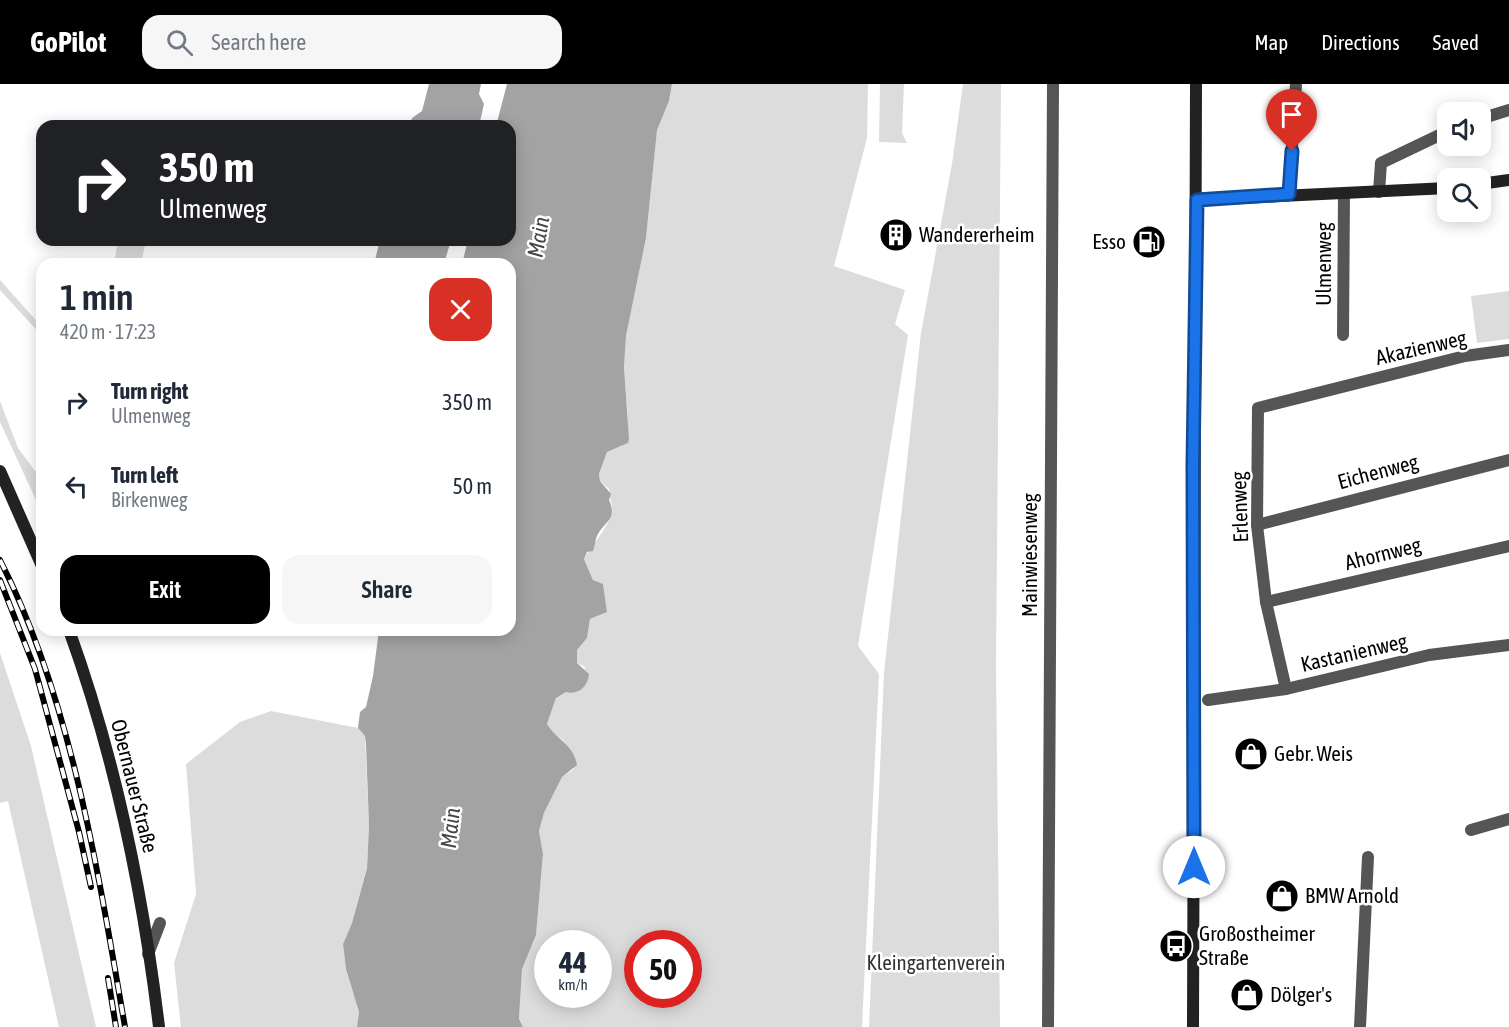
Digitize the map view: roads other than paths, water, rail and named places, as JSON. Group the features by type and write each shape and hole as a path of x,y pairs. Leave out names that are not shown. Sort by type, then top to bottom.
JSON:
{"main road":[{"path":"1193,1027 1192,627 1197,200 1196,84"},
{"path":"1491,182 1509,180"},
{"name":"Ulmenweg","path":"1197,200 1437,189"},
{"path":"0,471 36,552"},
{"name":"Obernauer Straße","path":"71,636 94,708 122,812 139,894 159,1027"}],"street":[{"name":"Mainwiesenweg","path":"1048,1027 1053,84"},
{"path":"1289,194 1296,84"},
{"path":"1491,116 1509,110"},
{"path":"1379,192 1381,163 1437,136"},
{"name":"Ulmenweg","path":"1343,335 1344,194"},
{"name":"Akazienweg","path":"1343,387 1465,356 1509,350"},
{"name":"Erlenweg","path":"1286,689 1266,602 1257,525 1258,408 1343,387"},
{"name":"Eichenweg","path":"1257,525 1509,460"},
{"name":"Ahornweg","path":"1266,602 1509,546"},
{"name":"Kastanienweg","path":"1208,700 1286,689 1429,656 1509,645"},
{"path":"1471,830 1509,819"},
{"path":"1360,1027 1368,857"},
{"name":"Obernauer Straße","path":"148,954 160,923"}],"water":[{"path":"429,84 481,84 479,94 484,104 480,120 411,120 422,111"},
{"name":"Main","path":"507,84 672,84 669,101 657,130 646,238 626,336 624,367 629,439 628,443 607,452 599,474 600,481 611,494 609,500 612,512 597,536 593,551 587,552 584,559 593,580 603,584 607,612 590,619 587,638 577,650 577,663 589,674 587,683 578,691 566,692 556,698 547,724 569,747 577,765 562,777 544,813 539,831 543,854 536,930 534,930 534,940 522,969 519,1019 523,1027 357,1027 359,1012 346,969 343,944 352,923 367,868 369,826 366,744 365,736 358,728 360,712 366,707 373,676 378,636 516,636 516,258 464,258 466,246 516,246 516,120 498,120"},
{"path":"378,246 449,246 446,258 376,258"}],"railway":[{"path":"0,560 25,614 64,729 93,848 125,1027"},
{"path":"0,580 35,669 79,832 91,887"},
{"path":"108,978 116,1027"}],"place":[{"name":"Wandererheim","path":"896,235"},
{"name":"Esso","path":"1149,242"},
{"name":"Gebr. Weis","path":"1251,754"},
{"name":"BMW Arnold","path":"1282,896"},
{"name":"Großostheimer Straße","path":"1176,946"},
{"name":"Dölger's","path":"1247,995"}],"park label":[{"name":"Kleingartenverein","path":"936,963"}]}
